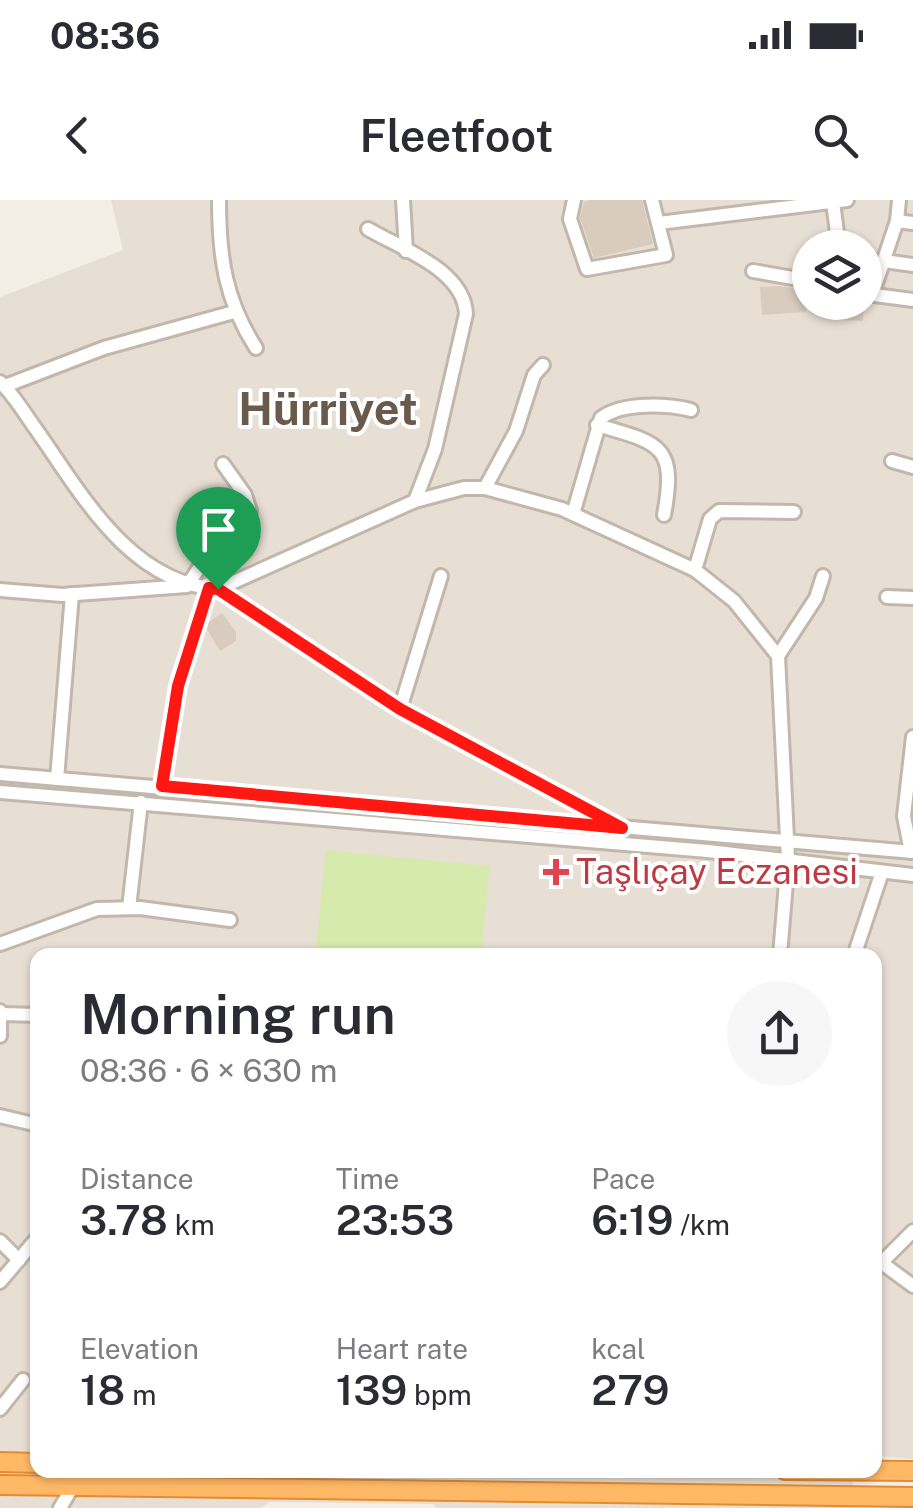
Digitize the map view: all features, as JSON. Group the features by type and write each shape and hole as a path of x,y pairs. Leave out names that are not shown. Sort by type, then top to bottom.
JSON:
{"highway":[{"path":"0,1462 30,1463"},
{"path":"882,1471 913,1471"},
{"path":"0,1485 606,1501 913,1496"}],"street":[{"path":"403,200 406,251"},
{"path":"574,200 570,219 587,270 666,255 652,200"},
{"path":"882,266 898,221 899,200"},
{"path":"659,222 730,206 840,201 839,230"},
{"path":"222,202 223,281 234,312 256,348"},
{"path":"898,221 913,223"},
{"path":"368,229 459,287 466,314 435,450 415,502"},
{"path":"884,262 913,265"},
{"path":"753,271 792,279"},
{"path":"882,296 913,300"},
{"path":"187,586 114,536 2,384 104,348 234,312"},
{"path":"485,488 516,431 534,376 543,365"},
{"path":"573,514 597,425 607,413 667,406 691,410"},
{"path":"597,425 653,444 667,456 671,479 664,514"},
{"path":"892,461 913,467"},
{"path":"187,586 211,550 250,512 245,495 223,464"},
{"path":"0,590 72,594 187,586 213,588 441,492 485,488 573,514 694,570 734,601 778,656 783,690 784,841 788,859 781,948"},
{"path":"694,570 710,519 719,511 794,512"},
{"path":"400,709 441,576"},
{"path":"778,656 813,603 823,576"},
{"path":"213,588 400,709 622,828"},
{"path":"162,786 178,686 213,588"},
{"path":"56,779 72,594"},
{"path":"887,596 913,598"},
{"path":"0,774 912,852 904,816 913,737"},
{"path":"0,792 788,859 913,874"},
{"path":"128,908 140,802"},
{"path":"857,948 882,872"},
{"path":"0,944 97,909 128,908 230,920"},
{"path":"0,1036 0,1013 30,1015"},
{"path":"1,1121 30,1124"},
{"path":"882,1258 913,1231"},
{"path":"0,1241 19,1260"},
{"path":"0,1282 30,1247"},
{"path":"882,1264 913,1286"},
{"path":"0,1410 23,1380"},
{"path":"60,1508 72,1486"}],"shaded area":[{"path":"111,200 913,200 913,1459 882,1457 882,948 30,948 30,1478 852,1478 856,1508 436,1508 433,1504 269,1502 261,1508 0,1508 0,297 123,250"}],"green space":[{"path":"326,850 490,866 482,948 316,948"}],"building":[{"path":"642,200 653,244 594,258 580,218 584,202"},
{"path":"760,287 792,288 792,313 762,315"},
{"path":"222,613 236,632 236,641 220,651 207,629 209,622"}],"place":[{"name":"Taşlıçay Eczanesi","path":"556,872"}],"district":[{"name":"Hürriyet","path":"328,409"}],"route":[{"path":"209,588 218,589 400,709 622,828 162,786 178,686 209,588"}]}
